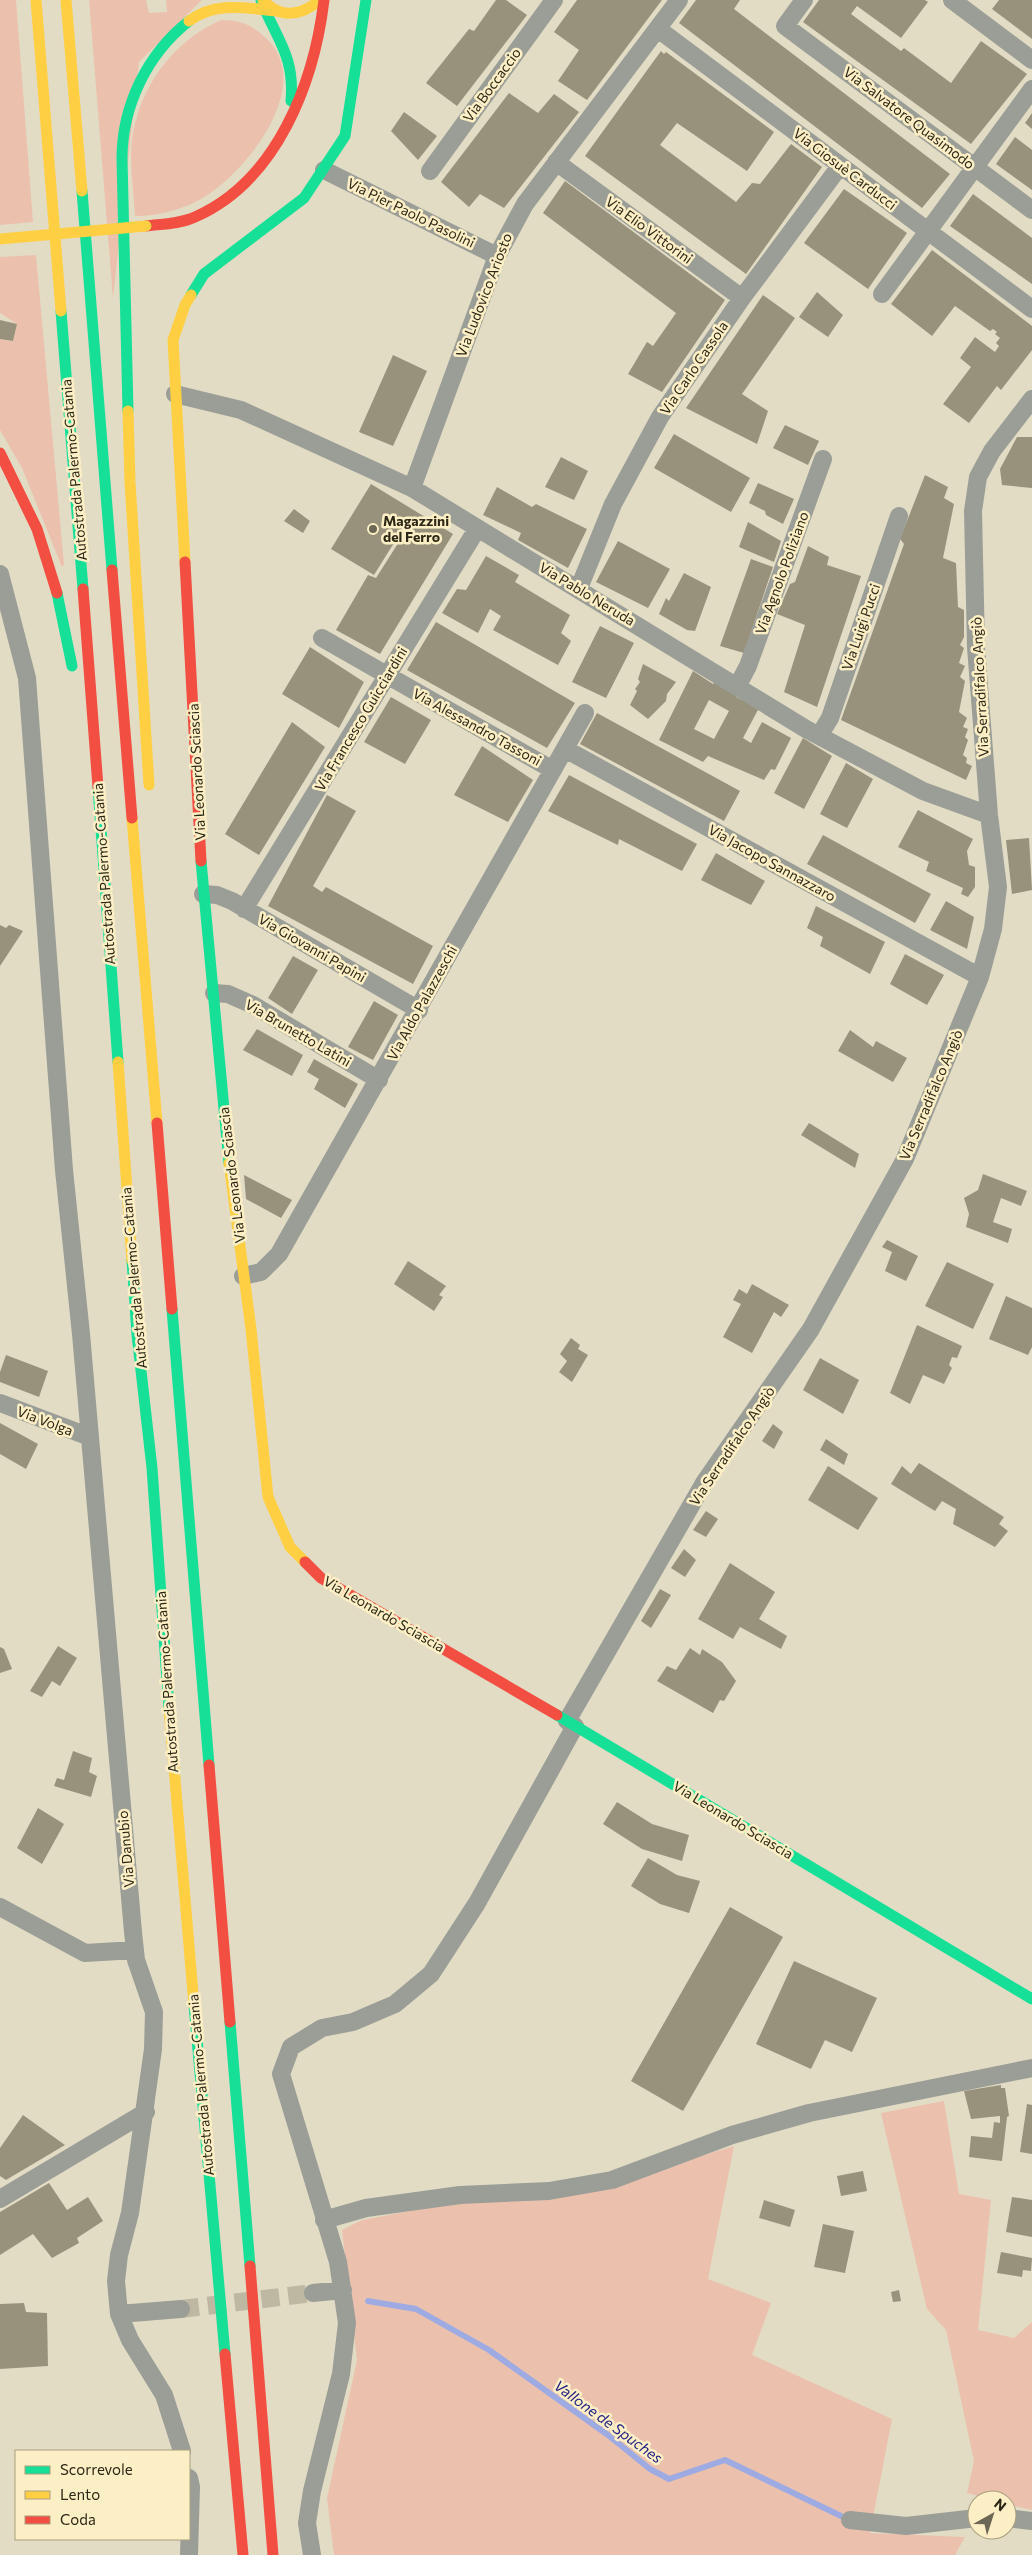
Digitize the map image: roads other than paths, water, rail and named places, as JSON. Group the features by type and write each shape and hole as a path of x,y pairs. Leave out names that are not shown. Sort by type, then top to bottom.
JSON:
{"main road":[{"name":"Autostrada Palermo-Catania","path":"36,0 92,696 137,1334 152,1468 174,1783 243,2555"},
{"path":"66,0 273,2555"},
{"path":"150,801 130,482 122,159 125,120 139,82 161,49 190,20 207,10 263,3 276,11 288,14 301,14 312,8 320,0"},
{"path":"0,239 173,223 195,217 235,193 256,171 286,124 315,59 323,24 324,0"},
{"name":"Via Leonardo Sciascia","path":"366,0 344,136 324,170 304,198 204,274 185,305 173,340 204,894 228,1154 244,1276 268,1497 290,1547 320,1578 571,1724 1032,1999"},
{"path":"263,3 292,62 294,79 286,124"},
{"path":"0,453 19,487 51,572 66,625 74,682"},
{"path":"150,1034 156,965"},
{"path":"100,984 110,1111 132,1264"}],"street":[{"name":"Via Boccaccio","path":"430,171 554,0"},
{"name":"Via Ludovico Ariosto","path":"412,488 497,256 512,224 556,162 679,0"},
{"name":"Via Salvatore Quasimodo","path":"804,0 785,26 1032,210"},
{"path":"963,3 1032,60"},
{"name":"Via Giosuè Carducci","path":"658,29 1032,308"},
{"path":"882,294 973,167 1032,90"},
{"name":"Via Elio Vittorini","path":"556,162 742,298"},
{"name":"Via Carlo Cassola","path":"579,588 613,504 660,417 742,298 840,166"},
{"name":"Via Pier Paolo Pasolini","path":"324,170 497,256"},
{"name":"Via Pablo Neruda","path":"176,394 241,410 412,488 579,588 819,736 923,791 989,815"},
{"name":"Via Serradifalco Angiò","path":"312,2555 307,2523 312,2491 341,2374 347,2323 338,2262 281,2074 291,2047 322,2028 352,2022 394,2004 431,1974 477,1903 571,1724 704,1484 811,1329 905,1159 980,977 993,929 998,887 989,815 976,647 973,511 978,477 992,451 1032,399"},
{"name":"Via Agnolo Poliziano","path":"738,685 748,666 823,459"},
{"name":"Via Luigi Pucci","path":"819,736 830,718 899,516"},
{"name":"Via Francesco Guicciardini","path":"244,910 388,676 476,528"},
{"name":"Via Danubio","path":"0,574 27,678 64,1170 90,1437 135,1950 154,2012 153,2049 146,2112 130,2212 119,2255 116,2281 118,2314"},
{"name":"Via Alessandro Tassoni","path":"322,638 554,770"},
{"name":"Via Aldo Palazzeschi","path":"244,1276 262,1272 280,1254 585,713"},
{"name":"Via Jacopo Sannazzaro","path":"565,749 980,977"},
{"name":"Via Giovanni Papini","path":"204,894 217,895 419,1010"},
{"name":"Via Brunetto Latini","path":"214,993 228,994 253,1005 379,1080"},
{"name":"Via Volga","path":"0,1403 90,1437"},
{"path":"0,1907 85,1953 135,1950"},
{"path":"324,2220 366,2208 460,2195 549,2191 612,2180 732,2135 809,2113 1032,2068"},
{"path":"0,2199 146,2112"},
{"path":"313,2294 343,2290"},
{"path":"181,2309 118,2314 130,2340 164,2395 182,2450"},
{"path":"190,2482 190,2521"},
{"path":"850,2520 906,2526 967,2519"},
{"path":"1017,2519 1032,2521"},
{"path":"189,2540 189,2555"}],"waterway":[{"name":"Vallone de Spuches","path":"368,2301 416,2309 489,2350 608,2435 650,2469 669,2479 725,2460 841,2516"}],"tunnel":[{"path":"181,2309 313,2293"}],"place":[{"name":"Magazzini del Ferro","path":"373,529"}]}
